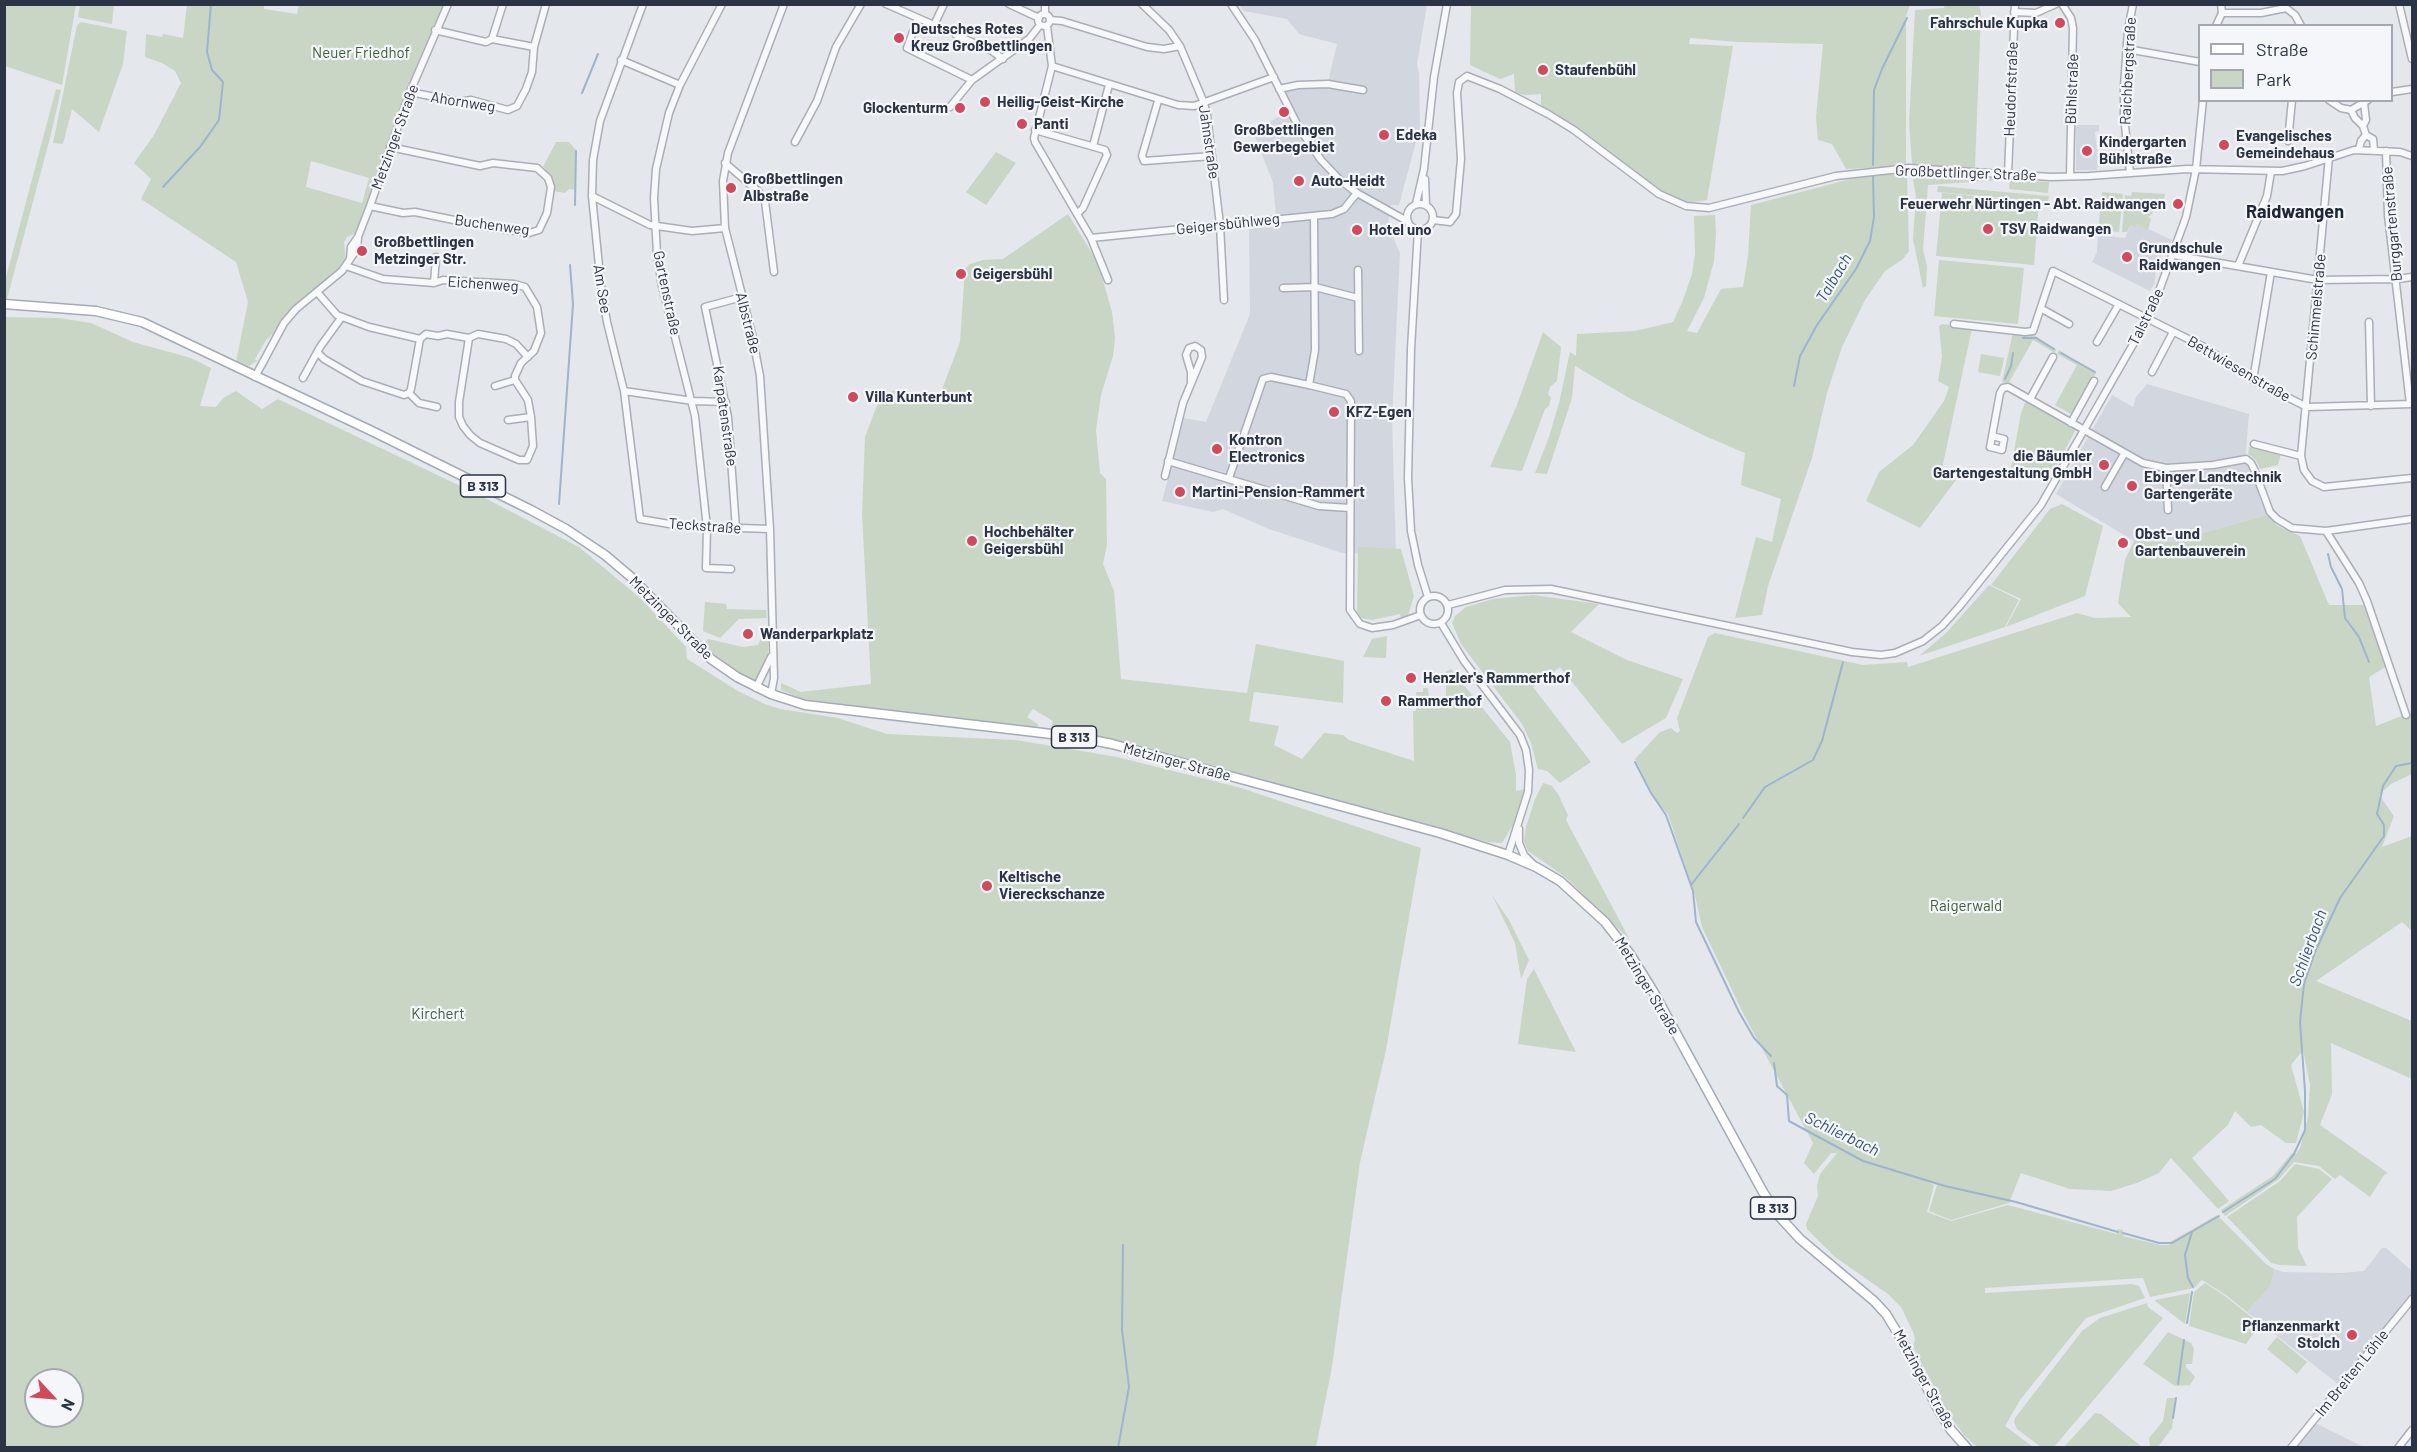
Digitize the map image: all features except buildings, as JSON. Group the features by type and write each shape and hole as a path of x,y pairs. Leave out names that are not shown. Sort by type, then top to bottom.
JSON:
{"main road":[{"name":"B 313","path":"4,304 65,307 121,316 170,335 255,376"},
{"name":"Metzinger Straße","path":"255,376 433,461 579,537 627,573 711,659 756,688 771,694 804,705 1077,737 1112,744 1370,812 1508,855 1560,881 1598,915 1618,938 1653,991 1773,1207 1800,1239 1874,1301 1886,1314 1951,1430 1967,1448"}],"street":[{"name":"Metzinger Straße","path":"255,376 284,322 346,266 350,258 351,247 358,237 370,206 410,93 447,4"},
{"path":"492,39 503,4"},
{"path":"435,30 486,42 492,39 534,47 546,4"},
{"name":"Am See","path":"640,519 624,391 607,322 601,286 592,196 597,134 604,105 643,4"},
{"name":"Gartenstraße","path":"722,4 680,85 666,122 654,182 655,226 662,286 693,401 707,528 706,568 731,569"},
{"name":"Albstraße","path":"771,694 774,678 770,529 760,376 752,334 725,228 723,181 725,163 783,4"},
{"path":"795,142 818,100 836,47 861,4"},
{"path":"886,4 934,25 944,4"},
{"path":"1009,4 1044,21 1062,21 1148,48 1164,49 1180,46"},
{"path":"1045,4 1044,21 1052,66 1035,130 1035,142 1091,238 1108,280"},
{"name":"Jahnstraße","path":"1142,4 1169,30 1180,46 1204,103 1220,225 1224,300"},
{"path":"1231,4 1255,40 1298,126 1316,154 1332,173 1357,193 1393,212 1407,221 1411,228 1418,230 1429,227 1432,220 1432,212 1426,205 1424,169"},
{"path":"1416,204 1424,169 1434,77 1447,4"},
{"name":"Heudorfstraße","path":"2008,174 2015,4"},
{"path":"2014,12 2036,13 2056,4"},
{"name":"Bühlstraße","path":"2062,4 2071,18 2074,34 2070,176"},
{"name":"Raichbergstraße","path":"2130,173 2124,116 2127,49 2133,4"},
{"path":"2217,24 2222,13 2221,4"},
{"path":"2399,4 2412,59"},
{"path":"2222,13 2261,13 2286,6 2300,24"},
{"path":"918,18 907,48 972,80"},
{"path":"950,107 972,80 1029,39 1044,21"},
{"path":"956,35 992,51 1003,59"},
{"name":"Ahornweg","path":"410,93 460,102 471,100 513,109 530,79 534,47"},
{"path":"2127,49 2198,62"},
{"path":"621,60 680,85"},
{"path":"1052,66 1158,100 1194,106 1274,77"},
{"name":"Großbettlinger Straße","path":"1432,220 1450,222 1456,214 1461,159 1457,93 1459,82 1467,76 1500,89 1548,114 1574,130 1659,194 1686,206 1709,208 1816,180 1871,171 1909,168 2070,176 2196,169 2271,172 2305,166 2359,149 2400,152 2412,156"},
{"path":"1279,89 1298,84 1328,84 1363,90"},
{"path":"1093,146 1109,85"},
{"path":"2393,92 2412,88"},
{"path":"1158,100 1142,156 1144,161 1212,156"},
{"name":"Talstraße","path":"1448,605 1505,590 1551,589 1852,652 1881,655 1895,653 1923,641 1942,626 1999,558 2055,483 2146,320 2186,217 2196,169 2203,102"},
{"path":"2288,141 2292,102"},
{"path":"2332,102 2341,108 2351,110 2366,102 2366,120 2363,126"},
{"path":"2351,110 2363,126 2366,135 2373,139 2374,150"},
{"path":"1035,130 1105,150 1107,154 1083,208 1077,214"},
{"path":"2359,149 2366,135"},
{"name":"Buchenweg","path":"370,206 529,233 539,230 547,213 551,187 548,178 537,168 492,163 480,166 390,147"},
{"name":"Burggartenstraße","path":"2386,151 2388,215 2411,404"},
{"name":"Schimmelstraße","path":"2301,456 2329,157"},
{"path":"725,163 758,191 765,201 774,272"},
{"path":"2238,266 2266,196 2271,172"},
{"name":"Geigersbühlweg","path":"1091,238 1340,212 1357,193"},
{"path":"592,196 644,224 692,231 725,228"},
{"path":"1393,212 1409,209 1416,204 1426,205"},
{"path":"1407,221 1409,209"},
{"path":"1309,385 1315,358 1314,216"},
{"path":"1418,230 1407,478 1411,531 1418,566 1428,597"},
{"path":"2173,255 2318,280 2412,277"},
{"path":"434,284 436,257"},
{"name":"Eichenweg","path":"346,266 383,279 434,284 443,280 525,287 537,307 541,326 538,345 528,357"},
{"path":"1358,270 1359,351"},
{"name":"Bettwiesenstraße","path":"2042,309 2053,271 2146,320 2204,347 2253,380 2307,407 2411,404"},
{"path":"2253,380 2271,272"},
{"path":"1283,288 1315,288 1358,298"},
{"path":"317,292 341,318 378,330 420,339"},
{"name":"Karpatenstraße","path":"736,529 726,402 705,307 742,297"},
{"path":"2097,342 2119,304"},
{"path":"1954,324 2030,332 2036,328 2042,309 2069,324"},
{"path":"303,378 320,347 341,318"},
{"path":"2369,322 2371,406"},
{"name":"Bettwiesenstraße","path":"2152,372 2173,332"},
{"path":"409,393 420,339 426,334 438,336 447,334 469,338 478,334 507,339 528,357 518,368 515,380 528,400 531,417 533,440 531,454 527,460 519,460 476,440 466,431 459,417 459,402 469,338"},
{"path":"1166,476 1175,430 1202,353 1200,348 1195,346 1191,346 1186,352 1191,381"},
{"path":"318,353 333,365 362,381 404,395 409,393"},
{"path":"2030,399 2053,357"},
{"path":"1229,478 1263,379 1271,377 1346,394 1351,401 1349,604 1352,615 1360,624 1372,628 1394,625 1421,615"},
{"path":"495,386 515,380"},
{"path":"2071,423 2094,381"},
{"path":"1992,436 2000,393 2003,388 2008,387 2143,463 2166,468 2222,464 2246,459 2251,463 2265,503 2277,519 2300,529 2326,531 2412,519"},
{"path":"624,391 693,401 726,402"},
{"path":"409,393 419,403 437,407"},
{"path":"508,420 531,417"},
{"path":"2254,444 2301,456 2307,476 2319,485 2331,487 2412,478"},
{"path":"2105,487 2124,453"},
{"path":"1168,461 1319,506 1350,508"},
{"path":"2166,468 2168,510"},
{"name":"Teckstraße","path":"640,519 668,525 707,528 770,529"},
{"path":"2326,531 2359,583 2367,601 2406,715"},
{"path":"1428,597 1442,598 1448,605 1449,614 1441,623 1431,624 1421,615 1422,603 1428,597"},
{"path":"1441,623 1464,661 1523,742 1529,770 1528,792 1508,855"},
{"name":"Albstraße","path":"756,688 764,675 772,653"},
{"path":"1519,822 1519,843 1524,855 1536,867"},
{"name":"Im Breiten Löhle","path":"2291,1448 2412,1299"},
{"path":"2398,1448 2412,1430"}],"shaded area":[{"path":"1239,5 1427,5 1417,64 1420,127 1399,205 1391,205 1388,226 1400,253 1392,419 1396,554 1342,553 1269,529 1223,509 1213,512 1162,501 1184,418 1206,422 1250,314 1249,228 1277,227 1273,183 1253,131 1287,112 1276,88 1328,82 1337,44 1299,34 1287,19 1244,11"},
{"name":"Kindergarten Bühlstraße","path":"2076,125 2099,125 2099,131 2095,132 2098,160 2102,160 2102,166 2097,167 2097,170 2076,170"},
{"name":"Grundschule Raidwangen","path":"2137,224 2172,240 2156,264 2155,283 2150,291 2092,262 2097,252 2098,235 2125,238 2131,225"},
{"path":"2147,384 2249,414 2245,462 2251,468 2267,515 2198,534 2186,542 2134,541 2056,494 2112,395 2133,407 2136,397"},
{"path":"2382,1248 2386,1248 2412,1271 2412,1294 2338,1384 2247,1312 2271,1285 2274,1269 2283,1272 2364,1271"},
{"path":"2315,1423 2364,1447 2295,1448"}],"green space":[{"path":"4,5 76,5 62,85 5,66"},
{"path":"80,5 114,5 112,24 78,17"},
{"name":"Neuer Friedhof","path":"187,5 264,5 264,9 297,14 299,5 443,5 408,86 368,205 356,233 347,237 344,242 346,261 340,269 282,319 274,333 266,340 255,359 257,361 249,366 236,362 248,302 236,262 141,199 151,179 134,163 154,135 181,83 175,71 145,57 146,34 162,37 163,34 183,38","holes":["311,161 369,178 362,203 306,187"]},
{"path":"1471,5 1910,5 1906,16 1906,166 1846,169 1832,144 1818,140 1816,117 1823,44 1737,42 1690,38 1689,44 1733,46 1707,200 1686,203 1669,196 1548,111 1541,105 1541,94 1515,93 1514,74 1500,79 1470,65"},
{"path":"1945,5 1979,5 1981,13 1975,168 1914,166 1912,163 1909,123 1915,10 1944,8"},
{"path":"81,22 127,31 123,64 99,132 72,109 63,144 53,143 77,25"},
{"path":"56,89 61,90 51,134 7,299 5,299 5,281"},
{"path":"556,142 569,142 576,150 576,190 569,189 565,193 553,191 553,180 543,167"},
{"path":"996,152 1016,163 986,205 966,192"},
{"path":"1907,173 1909,251 1903,259 1885,271 1865,300 1842,347 1827,393 1812,458 1768,586 1762,615 1735,618 1756,537 1772,542 1781,499 1741,485 1745,453 1631,399 1575,366 1572,398 1547,474 1535,473 1559,403 1570,352 1576,356 1577,334 1635,331 1673,322 1692,274 1695,254 1694,216 1715,215 1716,234 1714,261 1704,298 1687,331 1697,333 1721,289 1743,287 1748,256 1751,205 1858,177"},
{"path":"1918,173 2001,178 2001,180 1928,185 1923,250 1927,266 1926,286 1923,288 1913,239 1916,196 1913,180"},
{"path":"2010,180 2049,182 2048,193 2009,189"},
{"path":"1938,186 2049,196 2048,202 1937,192"},
{"path":"2102,192 2123,194 2119,232 2098,230"},
{"path":"2132,192 2165,194 2162,208 2154,208 2148,217 2151,219 2148,230 2137,224 2135,227 2131,225 2127,232 2122,232 2125,195 2131,196"},
{"name":"TSV Raidwangen","path":"1942,193 2039,202 2034,265 1936,256"},
{"path":"1068,214 1098,263 1112,312 1115,338 1113,356 1101,395 1096,430 1100,473 1106,479 1107,545 1103,564 1114,591 1121,679 1247,693 1256,644 1344,661 1343,703 1254,692 1249,721 1279,726 1274,745 1302,759 1324,733 1343,735 1349,740 1414,761 1413,711 1416,711 1416,692 1423,692 1423,688 1428,688 1429,698 1446,697 1446,672 1451,669 1510,742 1516,775 1516,791 1525,789 1522,804 1502,843 1488,842 1121,742 1050,730 1053,721 1033,709 1027,717 1038,724 1037,729 837,705 803,699 781,690 781,683 801,692 871,684 862,514 865,437 879,400 884,393 900,390 939,397 960,342 965,269 970,264 983,260 1003,259"},
{"name":"TSV Raidwangen","path":"1939,260 2024,268 2018,324 1934,316"},
{"name":"Kirchert","path":"5,317 58,318 91,323 133,342 191,358 211,368 200,406 216,407 223,398 236,391 262,409 278,399 477,494 579,547 640,598 686,647 687,659 738,691 765,704 780,709 838,718 887,734 1016,740 1117,757 1241,788 1421,848 1386,1050 1360,1162 1332,1367 1316,1447 5,1447"},
{"path":"1942,324 1972,328 1940,478 1956,480 1920,528 1866,501 1879,472 1913,445 1944,401 1949,387 1938,381 1942,357 1939,326"},
{"path":"1543,332 1561,347 1557,381 1550,387 1548,394 1551,398 1549,406 1545,409 1522,471 1490,467 1517,405"},
{"path":"2013,332 2034,335 2056,349 2055,353 2033,340 2008,384 2002,382"},
{"path":"2059,350 2096,373 2073,415 2055,405 2077,365 2057,354"},
{"path":"1981,354 2004,358 2000,376 1978,372"},
{"path":"2026,400 2076,429 2050,479 2010,473 2021,413"},
{"path":"2249,447 2281,453 2278,465 2260,469 2256,460 2248,454"},
{"path":"2062,504 2103,526 2085,596 2006,627 2021,599 1991,585 2050,509"},
{"name":"Raigerwald","path":"2267,515 2278,526 2300,536 2329,605 2364,605 2387,666 2369,677 2376,726 2412,712 2412,774 2391,784 2379,795 2394,816 2382,847 2412,836 2412,931 2402,922 2316,981 2412,1021 2412,1079 2331,1043 2332,1094 2320,1125 2388,1173 2384,1175 2370,1197 2340,1175 2335,1179 2319,1166 2294,1162 2279,1179 2225,1216 2221,1210 2273,1176 2292,1153 2296,1154 2300,1148 2308,1117 2310,1085 2303,1050 2291,1065 2304,1112 2296,1143 2286,1143 2261,1125 2251,1127 2235,1111 2228,1125 2192,1158 2229,1201 2218,1209 2171,1158 2159,1173 2111,1191 2070,1189 2021,1173 2009,1203 1951,1220 1929,1211 1937,1185 1928,1182 1934,1185 1927,1212 1951,1221 2008,1205 2117,1234 2118,1229 2123,1230 2123,1236 2160,1245 2170,1245 2170,1242 2217,1215 2266,1264 2274,1269 2271,1285 2247,1312 2202,1280 2194,1288 2150,1297 2143,1278 1985,1288 1985,1293 2132,1284 2139,1286 2145,1298 2086,1318 2020,1400 2005,1426 2033,1447 1977,1447 1964,1435 1945,1409 1913,1346 1914,1334 1901,1307 1888,1294 1835,1257 1807,1229 1806,1224 1818,1196 1817,1186 1820,1174 1837,1153 1831,1153 1814,1174 1804,1163 1813,1143 1744,1015 1702,927 1695,896 1668,814 1656,801 1635,759 1660,732 1671,728 1677,733 1680,731 1677,718 1708,637 1715,633 1863,665 1907,662 1908,667 2077,613 2095,618 2131,617 2118,603 2125,560 2134,541 2186,542 2198,534"},
{"path":"1358,547 1401,549 1414,596 1408,615 1401,618 1400,614 1372,620 1360,618 1357,614"},
{"path":"1989,585 2019,600 2005,627 1919,656 1946,633"},
{"path":"1533,595 1599,604 1571,632 1627,660 1683,679 1666,718 1622,744 1560,667 1533,687 1591,762 1560,783 1547,771 1538,769 1531,743 1522,724 1461,644 1452,623 1455,616 1466,607 1493,599"},
{"path":"705,602 726,604 727,609 766,610 767,618 739,619 720,638 703,631"},
{"path":"763,634 768,636 768,655 765,669 754,680 747,679 729,667 703,645 708,639 743,647 758,645"},
{"path":"1387,636 1386,658 1363,657 1372,639"},
{"path":"1543,783 1552,786 1558,794 1568,815 1566,820 1630,940 1564,876 1528,851 1524,842 1526,827"},
{"path":"1492,895 1509,920 1529,960 1521,979 1515,943"},
{"path":"1534,969 1576,1052 1518,1044 1527,979"},
{"path":"2295,1164 2319,1169 2332,1179 2297,1217 2298,1248 2307,1266 2271,1263 2227,1217 2280,1181"},
{"path":"2205,1283 2260,1324 2246,1344 2189,1326 2194,1292"},
{"path":"2190,1293 2185,1324 2155,1301 2155,1300"},
{"path":"2147,1303 2148,1307 2163,1318 2054,1447 2041,1447 2017,1429 2015,1418 2082,1331 2100,1318"},
{"path":"2168,1332 2191,1343 2194,1349 2192,1364 2186,1364 2195,1377 2190,1385 2175,1386 2143,1364"},
{"path":"2277,1337 2307,1362 2297,1374 2267,1349"},
{"path":"2167,1398 2176,1398 2172,1428 2158,1447 2150,1447 2149,1438 2163,1421"},
{"path":"2095,1413 2101,1414 2142,1447 2064,1447"}],"waterway":[{"path":"163,187 200,147 219,120 223,82 212,70 207,52 211,4"},
{"name":"Talbach","path":"1873,165 1874,90 1907,18"},
{"path":"582,93 598,54"},
{"path":"575,205 576,151"},
{"name":"Talbach","path":"1794,386 1800,356 1817,325 1856,269 1870,241 1874,217 1873,176"},
{"path":"559,504 573,304 570,265"},
{"path":"2023,338 2036,338 2054,349"},
{"path":"2005,379 2011,366 2013,353"},
{"path":"2061,353 2095,372"},
{"path":"2328,554 2331,567 2342,589 2345,618 2359,637 2369,662"},
{"path":"1743,818 1765,787 1813,760 1822,741 1843,662"},
{"name":"Schlierbach","path":"1635,762 1651,793 1666,815 1693,891 1696,922 1739,1012 1754,1038 1771,1056"},
{"name":"Schlierbach","path":"2223,1212 2275,1179 2294,1154 2305,1130 2305,1091 2300,1022 2304,984 2315,952 2340,898 2384,836 2384,825 2377,814 2383,786 2396,766 2412,763"},
{"path":"1691,885 1739,824"},
{"name":"Schlierbach","path":"1774,1063 1777,1086 1787,1095 1789,1121 1863,1161 1945,1186 2016,1202 2118,1232"},
{"name":"Schlierbach","path":"2123,1233 2159,1243 2172,1243 2219,1216"},
{"path":"2192,1232 2185,1255 2188,1278 2193,1287"},
{"path":"1118,1448 1129,1387 1122,1330 1123,1245"},
{"path":"2187,1323 2192,1292"},
{"path":"2178,1384 2184,1340"},
{"path":"2173,1418 2176,1398"}],"place":[{"name":"Fahrschule Kupka","path":"2060,23"},
{"name":"Deutsches Rotes Kreuz Großbettlingen","path":"899,38"},
{"name":"Staufenbühl","path":"1543,70"},
{"name":"Heilig-Geist-Kirche","path":"985,102"},
{"name":"Glockenturm","path":"960,108"},
{"name":"Großbettlingen Gewerbegebiet","path":"1284,112"},
{"name":"Panti","path":"1022,124"},
{"name":"Edeka","path":"1384,135"},
{"name":"Evangelisches Gemeindehaus","path":"2224,145"},
{"name":"Kindergarten Bühlstraße","path":"2087,151"},
{"name":"Auto-Heidt","path":"1299,181"},
{"name":"Großbettlingen Albstraße","path":"731,188"},
{"name":"Feuerwehr Nürtingen - Abt. Raidwangen","path":"2178,204"},
{"name":"TSV Raidwangen","path":"1988,229"},
{"name":"Hotel uno","path":"1357,230"},
{"name":"Großbettlingen Metzinger Str.","path":"362,251"},
{"name":"Grundschule Raidwangen","path":"2127,257"},
{"name":"Geigersbühl","path":"961,274"},
{"name":"Villa Kunterbunt","path":"853,397"},
{"name":"KFZ-Egen","path":"1334,412"},
{"name":"Kontron Electronics","path":"1217,449"},
{"name":"die Bäumler Gartengestaltung GmbH","path":"2104,465"},
{"name":"Ebinger Landtechnik Gartengeräte","path":"2132,486"},
{"name":"Martini-Pension-Rammert","path":"1180,492"},
{"name":"Hochbehälter Geigersbühl","path":"972,541"},
{"name":"Obst- und Gartenbauverein","path":"2123,543"},
{"name":"Wanderparkplatz","path":"748,634"},
{"name":"Henzler's Rammerthof","path":"1411,678"},
{"name":"Rammerthof","path":"1386,701"},
{"name":"Keltische Viereckschanze","path":"987,886"},
{"name":"Pflanzenmarkt Stolch","path":"2352,1335"}],"district":[{"name":"Raidwangen","path":"2295,212"}]}
